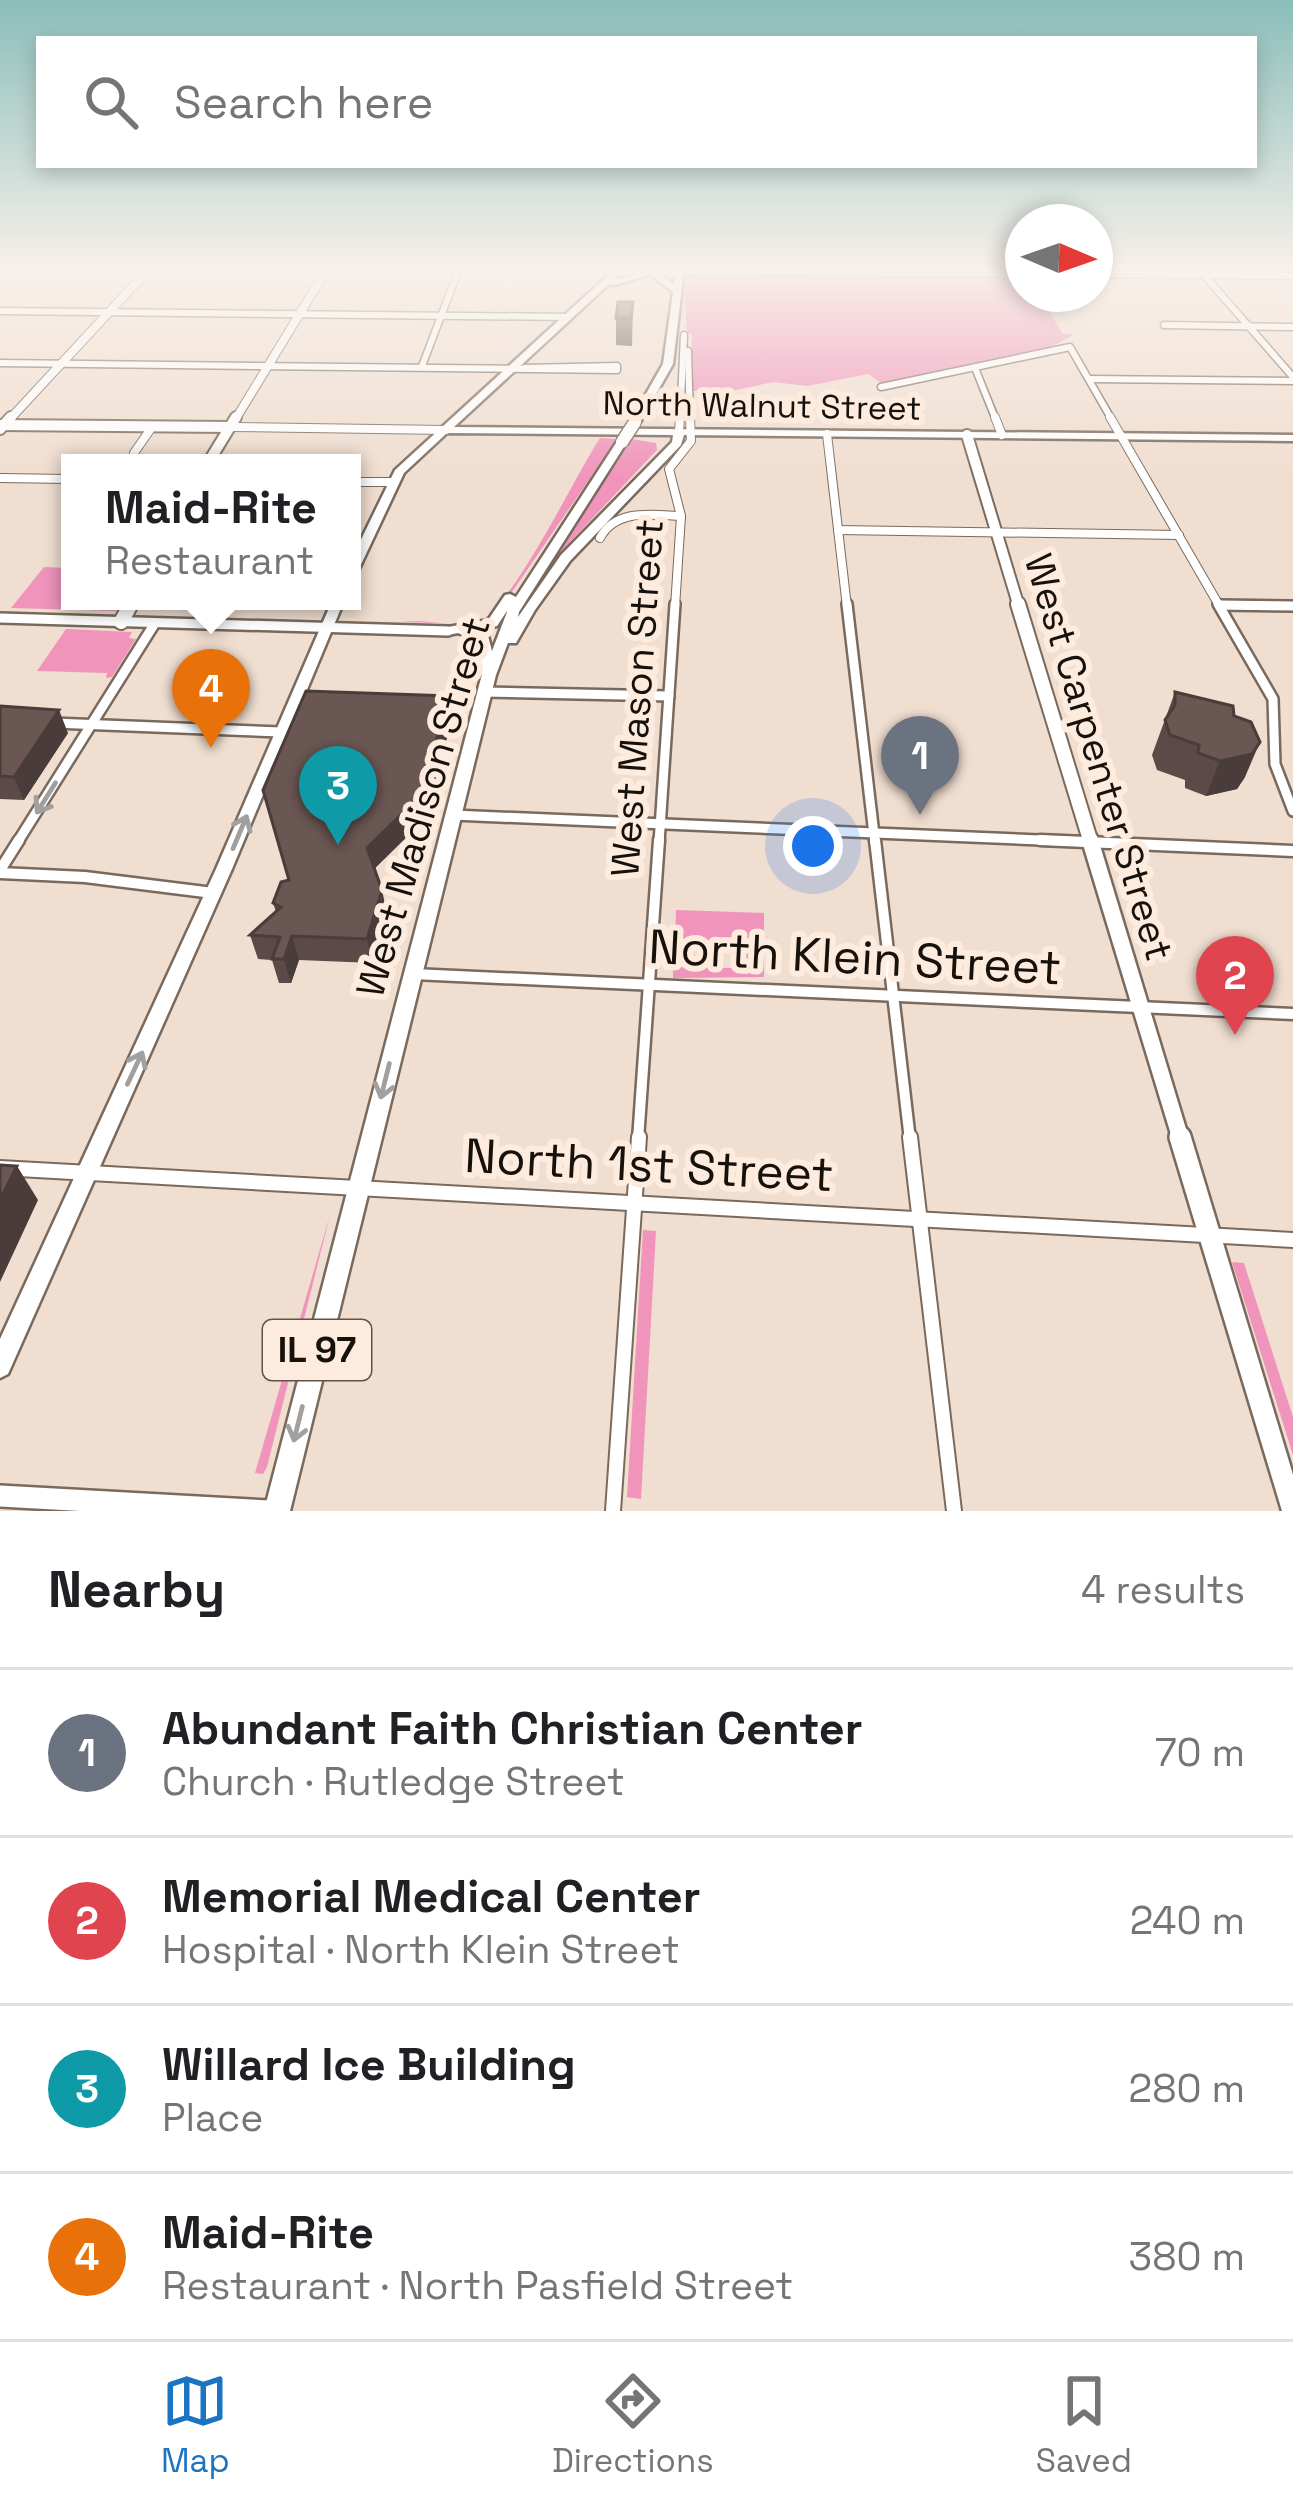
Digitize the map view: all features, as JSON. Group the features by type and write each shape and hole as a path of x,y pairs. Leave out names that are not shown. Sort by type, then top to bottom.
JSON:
{"main road":[{"path":"361,551 392,482 546,340"},
{"name":"West Madison Street","path":"358,1188 489,675 513,612 668,364 671,340"},
{"path":"467,410 468,419 476,424 520,430"},
{"name":"North Walnut Street","path":"446,430 1293,438"},
{"path":"489,675 500,664 554,567 663,448 661,442 602,431"},
{"path":"639,477 681,440 683,432"},
{"path":"448,631 487,626 499,618 530,566 597,480"},
{"path":"0,1366 213,893 334,610"},
{"path":"448,631 483,639 489,675"},
{"name":"IL 97","path":"273,1511 358,1188"}],"street":[{"path":"1,427 84,340"},
{"path":"214,454 283,340"},
{"path":"422,366 432,340"},
{"name":"West Mason Street","path":"613,1511 681,516 669,469 691,441 683,432 684,340"},
{"path":"1260,340 1293,379"},
{"path":"881,387 1070,347 1273,699 1275,764 1293,811"},
{"name":"West Mason Street","path":"683,432 688,351"},
{"path":"0,362 617,366 617,370 518,368"},
{"path":"975,368 1002,435"},
{"path":"1090,379 1293,379"},
{"path":"1,427 230,427"},
{"path":"134,452 152,427"},
{"name":"North Walnut Street","path":"230,427 446,430"},
{"path":"827,434 953,1511"},
{"name":"West Carpenter Street","path":"967,435 1293,1511"},
{"path":"0,478 61,479"},
{"path":"361,482 392,482"},
{"path":"619,498 622,506 637,515"},
{"path":"599,538 607,524 637,515 681,516"},
{"path":"838,530 1179,535"},
{"path":"1220,605 1293,606"},
{"path":"121,622 128,610"},
{"path":"0,618 448,631"},
{"path":"155,623 0,872 213,893"},
{"path":"483,692 669,696"},
{"path":"46,723 281,732"},
{"path":"453,815 1293,851"},
{"name":"North Klein Street","path":"413,974 1293,1014"},
{"name":"North 1st Street","path":"0,1168 1293,1240"},
{"path":"0,1496 273,1511"}],"shaded area":[{"path":"692,340 1064,340 1009,360 883,384 868,374 807,386 773,382 731,391 691,391"},
{"path":"600,438 617,439 494,618 475,624 461,624 490,614 542,539"},
{"path":"632,439 656,443 657,450 534,587"},
{"path":"44,567 61,568 61,609 11,608"},
{"path":"66,629 132,632 129,638 136,639 112,677 37,671"},
{"path":"676,910 764,913 764,977 673,978 673,967 732,968 731,942 675,939"},
{"path":"330,1215 267,1467 263,1474 255,1473"},
{"path":"643,1230 656,1231 641,1499 627,1497"},
{"path":"1232,1262 1244,1263 1293,1417 1293,1455"}],"building":[{"path":"306,691 449,696 421,795 367,848 382,890 367,939 292,936 284,959 272,959 280,937 250,935 281,907 273,903 281,882 289,880 263,790"},
{"path":"1175,692 1233,706 1234,716 1251,722 1260,742 1252,754 1220,761 1198,753 1199,745 1170,735 1165,720 1175,705"},
{"path":"0,706 59,710 14,777 0,776"},
{"path":"0,1165 17,1166 0,1200"}],"place":[{"name":"Maid-Rite","path":"211,748"},
{"name":"Abundant Faith Christian Center","path":"920,815"},
{"name":"Willard Ice Building","path":"338,845"},
{"name":"Memorial Medical Center","path":"1235,1035"}]}
